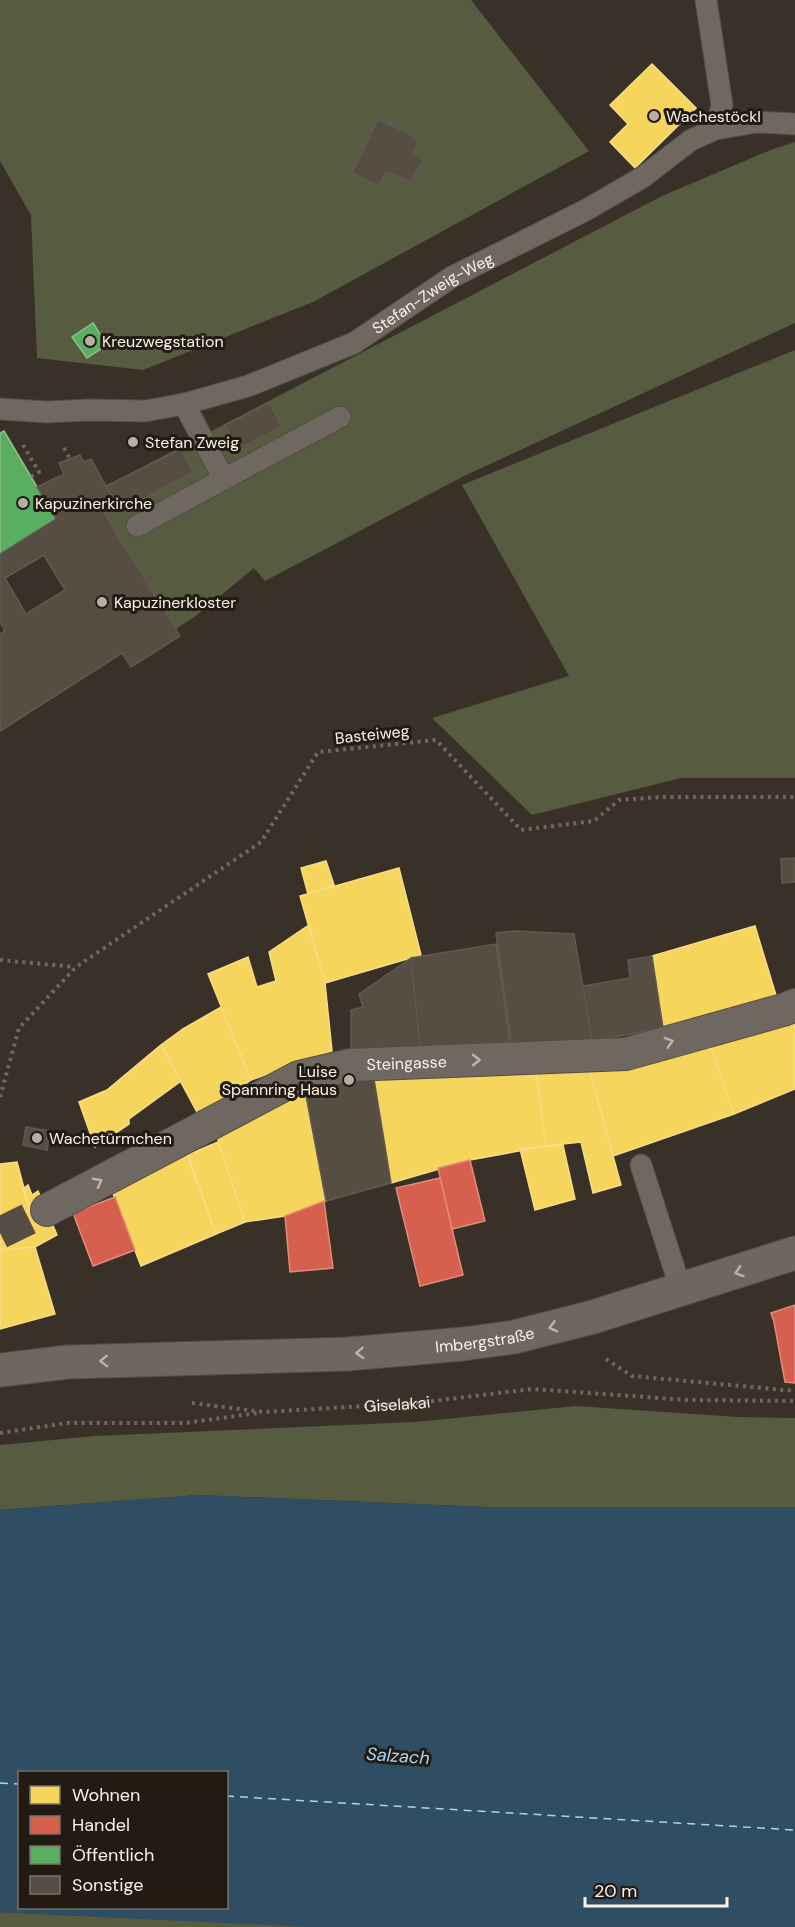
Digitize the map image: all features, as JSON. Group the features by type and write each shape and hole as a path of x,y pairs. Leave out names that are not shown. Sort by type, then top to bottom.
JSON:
{"main road":[{"name":"Imbergstraße","path":"0,1371 68,1362 348,1354 464,1344 514,1337 681,1290 795,1254"}],"street":[{"name":"Steingasse","path":"47,1210 299,1077 350,1065 626,1054 795,1005"}],"lane":[{"path":"706,0 722,105 716,129"},
{"name":"Stefan-Zweig-Weg","path":"0,409 47,412 145,411 184,404 248,386 354,343 452,277 586,210 643,177 691,140 716,129 757,122 795,124"},
{"path":"184,404 224,479"},
{"path":"137,526 340,417"},
{"path":"641,1165 681,1290"}],"path":[{"path":"30,477 39,472 33,460"},
{"name":"Basteiweg","path":"0,1096 19,1028 76,967 261,842 318,752 436,740 521,830 594,821 619,800 662,797 795,797"},
{"path":"0,960 76,967"},
{"path":"606,1359 632,1376 795,1391"},
{"name":"Giselakai","path":"188,1402 264,1412 416,1403 532,1389 688,1400 795,1401"},
{"path":"0,1433 68,1423 185,1423 264,1412"}],"green space":[{"path":"0,0 471,0 589,151 313,302 143,370 37,358 31,215 0,161"},
{"path":"795,142 795,323 462,477 265,581 254,568 197,615 176,629 104,513 115,504 106,486 662,196"},
{"path":"795,350 795,778 681,778 532,815 432,718 569,676 462,485"},
{"path":"575,1406 738,1417 795,1418 795,1507 485,1507 199,1495 0,1510 0,1445 95,1436 415,1422"},
{"path":"0,1912 304,1926 308,1927 0,1927"}],"water":[{"name":"Salzach","path":"199,1495 485,1507 795,1507 795,1927 308,1927 0,1912 0,1510"}],"building: Wohnen":[{"name":"Wachestöckl","path":"652,64 696,108 635,168 610,142 628,124 610,105"},
{"path":"326,861 334,885 308,894 301,868"},
{"path":"399,868 421,955 325,983 300,896"},
{"path":"309,925 325,983 332,1051 251,1080 208,974 248,957 257,987 276,981 269,952"},
{"path":"755,926 778,1002 663,1028 652,956"},
{"path":"221,1007 251,1080 199,1116 161,1045"},
{"path":"795,1011 795,1089 734,1114 709,1042"},
{"path":"709,1042 734,1114 613,1156 589,1068"},
{"path":"161,1045 181,1081 129,1119 129,1124 95,1147 79,1102 107,1090"},
{"path":"589,1068 621,1185 593,1193 581,1142 546,1146 536,1070"},
{"path":"536,1070 546,1146 470,1160 391,1183 373,1073"},
{"path":"304,1085 326,1201 285,1216 245,1222 214,1128"},
{"path":"218,1142 245,1222 216,1234 187,1155"},
{"path":"563,1145 575,1199 535,1210 520,1149"},
{"path":"185,1146 216,1234 141,1266 110,1186"},
{"path":"17,1162 30,1211 0,1221 0,1164"},
{"path":"28,1185 32,1195 38,1191 57,1235 35,1247 0,1250 0,1221 30,1211 23,1189"},
{"path":"35,1247 55,1314 0,1329 0,1250"}],"building: Handel":[{"path":"470,1160 485,1221 452,1229 438,1168"},
{"path":"440,1178 463,1275 420,1286 396,1188"},
{"path":"115,1197 135,1250 93,1266 73,1213"},
{"path":"324,1201 333,1268 290,1272 285,1216"},
{"path":"795,1305 795,1383 785,1382 771,1313"}],"building: Öffentlich":[{"name":"Kreuzwegstation","path":"93,323 107,345 87,358 72,337"},
{"name":"Kapuzinerkirche","path":"4,431 56,519 0,554 0,433"}],"building: Sonstige":[{"path":"378,119 419,139 413,153 424,158 411,182 386,172 379,186 352,173"},
{"path":"269,403 282,427 238,449 225,425"},
{"path":"181,449 193,472 121,511 106,486"},
{"name":"Kapuzinerkloster","path":"80,455 84,462 91,459 116,504 104,513 180,636 131,667 122,653 0,731 0,634 5,631 0,622 0,554 56,519 37,487 64,474 59,463","holes":["44,555 65,590 26,614 5,578"]},
{"path":"795,858 795,882 782,883 781,859"},
{"path":"516,931 574,934 592,1041 512,1049 496,933"},
{"path":"496,944 510,1042 420,1046 411,958"},
{"path":"652,956 663,1028 592,1041 583,986 630,978 628,960"},
{"path":"411,958 420,1046 351,1052 351,1010 363,1007 359,994"},
{"path":"373,1073 391,1183 326,1201 304,1085"},
{"name":"Wachetürmchen","path":"26,1127 50,1131 47,1150 23,1145"}],"ferry route":[{"path":"0,1783 18,1784"},
{"path":"228,1796 795,1830"}],"tunnel":[{"path":"0,1233 47,1210"}],"place":[{"name":"Wachestöckl","path":"654,116"},
{"name":"Kreuzwegstation","path":"90,341"},
{"name":"Stefan Zweig","path":"133,442"},
{"name":"Kapuzinerkirche","path":"23,503"},
{"name":"Kapuzinerkloster","path":"102,602"},
{"name":"Luise Spannring Haus","path":"349,1080"},
{"name":"Wachetürmchen","path":"37,1138"}]}
